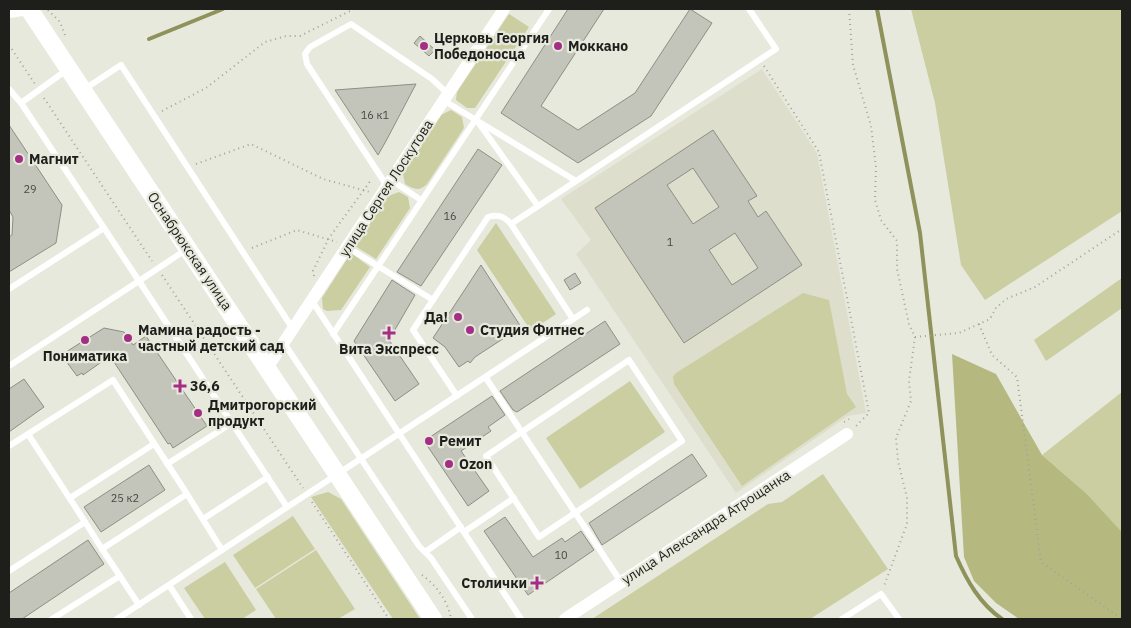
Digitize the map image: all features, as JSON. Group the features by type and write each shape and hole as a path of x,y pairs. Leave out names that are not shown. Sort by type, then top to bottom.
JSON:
{"street":[{"path":"9,12 29,9"},
{"name":"Оснабрюкская улица","path":"29,9 433,619"},
{"name":"улица Сергея Лоскутова","path":"267,368 504,9"},
{"name":"улица Александра Атрощанка","path":"565,619 847,434"}],"lane":[{"path":"333,334 549,9"},
{"path":"511,224 776,48 749,9"},
{"path":"421,200 387,186 307,64 306,54 310,47 351,24 432,79 446,97 475,118 576,181"},
{"path":"83,90 121,65 293,329"},
{"path":"21,103 69,68"},
{"path":"9,90 21,103 287,507"},
{"path":"475,118 538,206"},
{"path":"457,396 413,330 488,217 495,214 502,216 511,224 573,319"},
{"path":"9,289 104,228"},
{"path":"347,246 433,300"},
{"path":"9,366 188,248"},
{"path":"314,297 333,334 521,619"},
{"path":"117,619 587,310"},
{"path":"284,343 424,552 472,619"},
{"path":"629,360 682,442 539,537 486,456 522,432 629,360"},
{"path":"486,378 621,582"},
{"path":"9,446 113,380 222,550"},
{"path":"168,464 232,423"},
{"path":"28,434 139,605"},
{"path":"70,498 154,444"},
{"path":"203,519 268,477"},
{"path":"102,549 187,494"},
{"path":"424,552 514,498"},
{"path":"9,571 85,522"},
{"path":"52,619 120,576"},
{"path":"169,585 191,619"},
{"path":"842,619 881,594 899,619"}],"path":[{"path":"154,115 206,88 265,42 286,36 300,36 354,9"},
{"path":"849,9 853,65 872,126 876,167 876,200 881,220 897,242 897,269 909,324 915,337 909,381 912,401 896,438 898,461 907,498 907,524 894,564 881,594"},
{"path":"9,45 390,619"},
{"path":"760,59 819,152 869,413 847,434"},
{"path":"188,168 251,144 322,179 364,191 387,186"},
{"path":"314,297 313,271 329,238 378,171"},
{"path":"242,252 297,230 329,238 347,246"},
{"path":"915,337 943,336 958,333 990,319 996,308 1006,299 1035,287 1122,230"},
{"path":"979,324 992,355 1017,377 1041,562 1122,619"}],"shaded area":[{"path":"762,69 817,153 866,413 848,416 736,493 576,254 591,240 561,199"}],"green space":[{"path":"911,9 1122,9 1122,211 985,300 961,265 935,103"},
{"path":"509,14 529,27 475,108 467,108 456,100 457,92"},
{"path":"451,110 462,117 464,128 427,184 416,189 405,184 403,174 441,115"},
{"path":"399,192 408,197 410,208 376,259 355,246 388,196"},
{"path":"496,223 556,314 531,331 477,250"},
{"path":"351,253 370,267 341,310 327,311 323,309 322,298"},
{"path":"1122,278 1122,308 1046,361 1034,340"},
{"path":"803,293 829,300 847,394 856,407 742,486 674,384 673,377 676,373"},
{"path":"952,354 996,374 1042,455 1087,494 1122,532 1122,619 1019,619 996,603 974,581 964,557"},
{"path":"630,381 665,432 580,489 546,438"},
{"path":"1122,392 1122,532 1087,494 1042,455"},
{"path":"823,474 888,569 810,619 592,619 768,504 782,502"},
{"path":"328,492 341,499 420,619 393,619 311,497"},
{"path":"293,516 315,549 255,588 233,555"},
{"path":"316,550 355,609 338,619 276,619 256,589"},
{"path":"225,562 256,610 242,619 205,619 184,588"}],"building":[{"path":"568,9 604,9 541,106 578,130 635,93 690,9 712,23 651,116 578,163 501,113"},
{"name":"Церковь Георгия Победоносца","path":"420,36 435,50 429,56 414,43"},
{"path":"416,84 378,155 335,90"},
{"path":"9,125 62,205 56,243 9,272 9,237 12,235 13,217 9,210"},
{"path":"713,130 757,196 748,201 758,217 766,211 802,265 684,343 595,208","holes":["693,168 719,207 693,224 667,185","735,233 758,268 732,285 709,250"]},
{"path":"478,149 502,165 421,286 397,272"},
{"path":"481,265 521,327 475,357 470,363 468,361 459,367 445,347 433,338"},
{"path":"575,273 581,283 570,290 564,280"},
{"path":"392,280 415,295 389,340 419,384 395,401 354,341"},
{"path":"605,321 620,344 517,412 513,410 500,391"},
{"path":"104,328 124,332 133,345 146,336 207,426 173,448 170,443 168,444 110,356 83,375 82,373 77,376 63,357 68,354 66,352"},
{"path":"24,379 44,407 9,432 9,389"},
{"path":"492,396 505,415 488,427 491,431 461,451 489,491 468,506 424,441"},
{"path":"692,454 707,476 602,545 589,523"},
{"path":"149,465 165,490 101,532 84,507"},
{"path":"505,517 533,557 562,538 565,542 581,531 594,550 528,595 484,531"},
{"path":"88,540 104,564 22,619 9,619 9,593"}],"waterway":[{"path":"149,39 223,9"},
{"path":"877,9 920,233 956,556 975,591 987,606 1002,619"}],"place":[{"name":"Церковь Георгия Победоносца","path":"424,46"},
{"name":"Моккано","path":"558,46"},
{"name":"Магнит","path":"19,159"},
{"name":"Да!","path":"458,317"},
{"name":"Студия Фитнес","path":"470,330"},
{"name":"Вита Экспресс","path":"389,333"},
{"name":"Мамина радость - частный детский сад","path":"128,338"},
{"name":"Пониматика","path":"85,340"},
{"name":"36,6","path":"180,386"},
{"name":"Дмитрогорский продукт","path":"198,413"},
{"name":"Ремит","path":"429,441"},
{"name":"Ozon","path":"449,464"},
{"name":"Столички","path":"537,583"}]}
